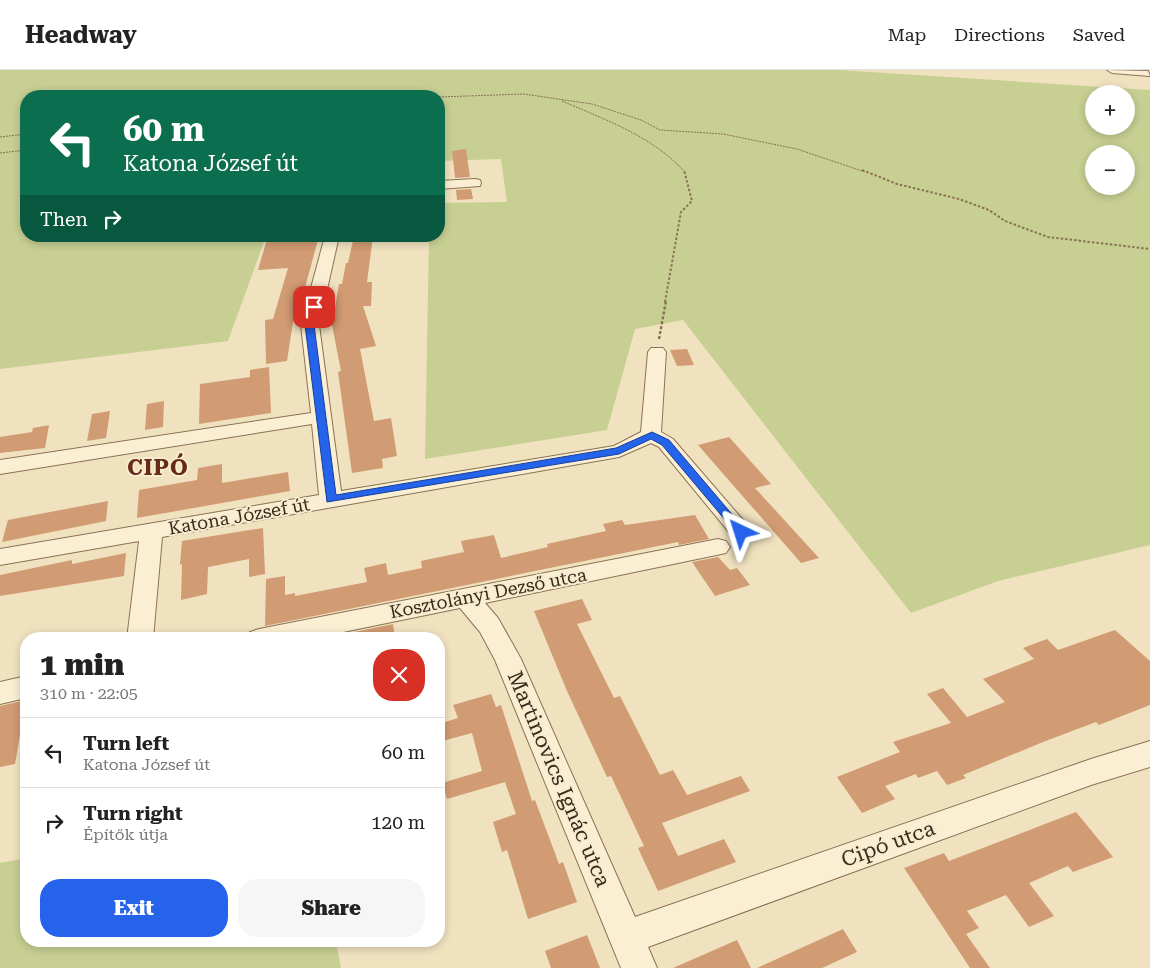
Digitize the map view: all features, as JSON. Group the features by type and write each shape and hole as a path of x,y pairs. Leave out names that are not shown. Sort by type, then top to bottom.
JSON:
{"street":[{"path":"1112,70 1148,74"},
{"path":"445,185 476,183"},
{"path":"331,242 310,325 331,500"},
{"path":"657,352 652,435 666,443 741,532"},
{"path":"0,467 320,417"},
{"name":"Katona József út","path":"0,557 619,451 652,435"},
{"path":"141,632 151,532"},
{"name":"Kosztolányi Dezső utca","path":"293,632 718,546"},
{"name":"Martinovics Ignác utca","path":"465,597 490,625 508,659 639,968"},
{"path":"0,693 20,688"},
{"name":"Cipó utca","path":"627,936 1091,772 1150,754"}],"path":[{"path":"445,97 524,94 614,111 641,120 660,130 716,133 797,149 860,168 897,184 989,210 1005,221 1029,231 1048,236 1150,249"},
{"path":"556,99 625,128 657,146 685,171 692,201 681,212 657,352"},
{"path":"0,137 20,135"},
{"path":"0,153 20,151"}],"green space":[{"path":"0,70 839,70 1085,86 1085,135 1135,135 1135,89 1150,90 1150,545 998,581 911,613 683,320 635,329 607,430 425,459 429,242 445,242 445,203 507,202 501,159 445,161 445,90 20,90 20,242 264,242 228,341 0,369"},
{"path":"20,859 20,947 337,947 341,968 0,968 0,863"}],"building":[{"path":"466,149 470,177 455,178 452,151"},
{"path":"471,189 473,199 457,200 456,190"},
{"path":"266,242 317,242 303,295 297,296 287,361 266,364 265,320 273,319 288,268 258,270"},
{"path":"353,242 372,242 367,282 372,282 371,306 363,306 376,346 360,349 374,421 391,418 397,456 382,459 383,468 352,473 338,372 341,371 332,325 339,284 342,284 346,263 348,263"},
{"path":"687,349 694,365 677,366 670,350"},
{"path":"269,367 271,413 199,424 200,384 250,377 250,370"},
{"path":"164,401 163,427 145,430 147,404"},
{"path":"110,411 106,438 87,441 92,414"},
{"path":"49,425 45,448 0,453 0,437 32,432 33,428"},
{"path":"729,437 771,484 755,488 819,558 801,563 698,445"},
{"path":"222,464 222,483 288,472 290,491 137,518 139,490 197,480 198,468"},
{"path":"108,501 106,521 2,542 8,520"},
{"path":"695,515 709,539 679,545 678,542 265,626 266,579 285,576 285,595 295,593 295,596 367,582 364,568 386,563 388,575 422,568 421,561 464,552 461,541 494,535 501,558 548,547 547,544 606,531 603,524 622,520 625,525"},
{"path":"263,528 265,574 249,577 249,559 208,567 207,594 181,600 182,564 180,565 182,541"},
{"path":"126,553 124,576 0,596 0,575 72,560 72,564"},
{"path":"718,557 730,570 737,568 750,585 715,596 692,562"},
{"path":"582,599 592,620 577,624 614,698 620,696 660,775 673,770 687,795 741,776 750,791 662,823 678,856 724,839 736,862 658,891 638,848 644,846 611,776 607,777 567,691 534,611"},
{"path":"393,624 394,632 354,632"},
{"path":"1115,630 1150,661 1150,705 1099,725 1096,722 1043,742 963,775 966,778 947,785 937,771 918,778 916,774 885,786 895,799 862,813 837,777 900,752 893,742 951,723 927,694 943,688 967,717 1005,702 983,679 1034,659 1023,648 1047,639 1058,650"},
{"path":"491,694 496,707 501,705 532,801 535,800 559,864 563,862 577,902 528,919 507,850 502,852 493,822 516,814 505,782 447,799 445,782 482,771 472,733 445,740 445,722 458,718 453,705"},
{"path":"20,701 20,735 15,764 0,767 0,706"},
{"path":"1076,812 1113,857 1073,872 1068,866 1029,883 1054,916 1029,927 1006,895 967,911 979,928 966,934 990,968 970,968 904,868 944,853 949,861"},
{"path":"843,929 857,952 822,968 757,968"},
{"path":"587,935 600,968 551,968 545,951"},
{"path":"737,940 751,968 673,968"}],"district":[{"name":"CIPÓ","path":"158,467"}],"route":[{"path":"314,307 310,325 331,500 619,451 652,435 666,443 741,532"}]}
